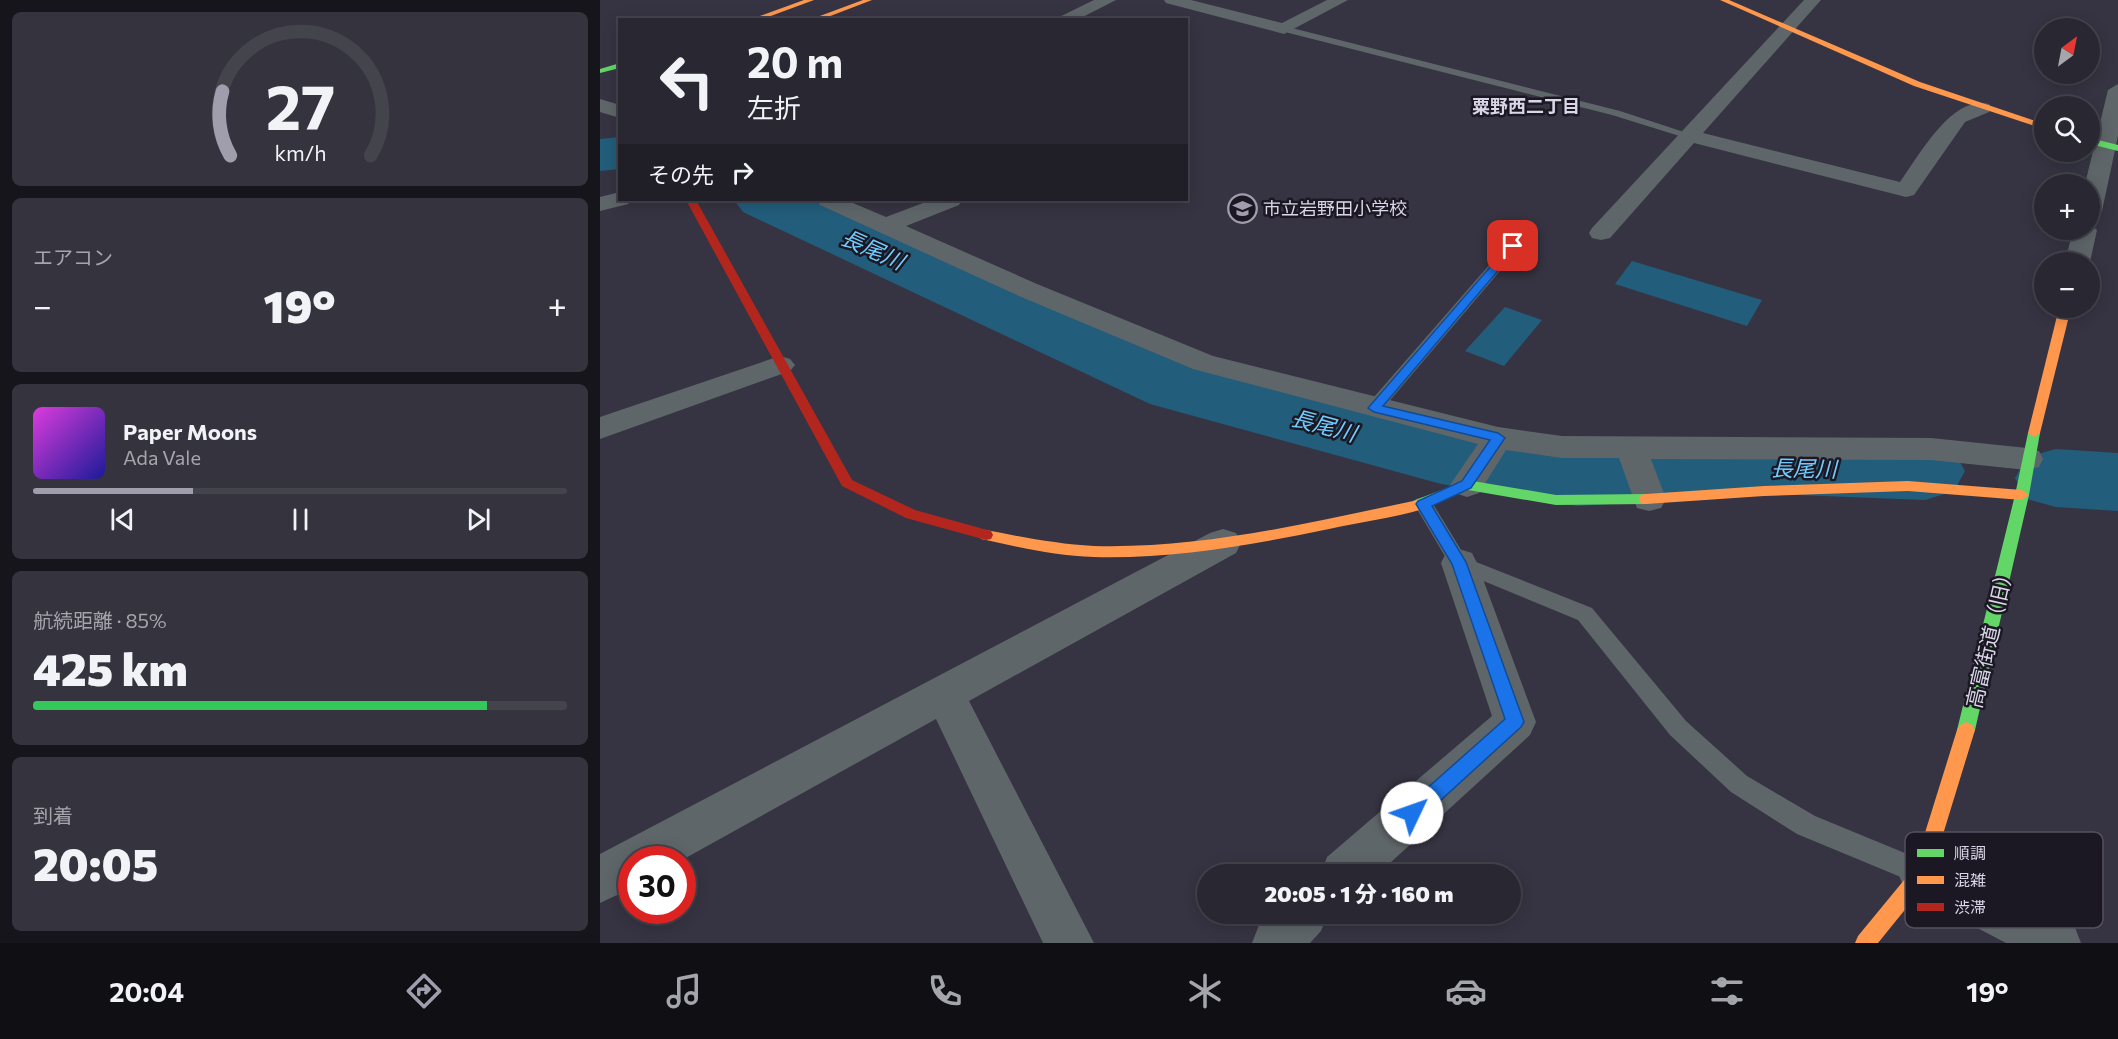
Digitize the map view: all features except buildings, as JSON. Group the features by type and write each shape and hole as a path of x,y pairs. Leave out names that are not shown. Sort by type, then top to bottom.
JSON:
{"main road":[{"path":"758,18 811,0"},
{"path":"818,18 869,0"},
{"path":"1723,0 1789,27 1877,68 1982,108 2034,124"},
{"path":"600,71 618,66"},
{"path":"692,201 847,483 911,514 1021,545 1124,553 1223,543 1423,504 1470,480 1556,500 1647,494 1908,486 2022,495"},
{"name":"高富街道（旧）","path":"1935,832 1962,750 2022,495 2027,459 2062,318"},
{"name":"高富街道（旧）","path":"1865,943 1905,894"}],"street":[{"path":"1066,18 1108,0"},
{"path":"1172,0 1284,29 1340,0"},
{"path":"1601,233 1813,0"},
{"path":"2098,174 2118,90"},
{"path":"600,105 618,111"},
{"path":"1690,136 1906,190 1958,118 1982,108"},
{"path":"600,204 618,200"},
{"path":"831,201 897,221 1028,290 1203,363 1495,442 1633,452 1931,449 2027,459"},
{"path":"877,201 897,221"},
{"path":"897,221 948,201"},
{"path":"600,428 780,365"},
{"path":"1470,480 1495,442"},
{"path":"1633,452 1647,494"},
{"path":"662,846 1223,543"},
{"path":"1355,864 1515,722 1459,562"},
{"path":"944,694 1070,943"},
{"path":"600,879 618,869"},
{"path":"1277,943 1295,924"},
{"path":"2026,928 2055,943"}],"lane":[{"path":"1284,29 1616,113 1690,136"},
{"path":"1374,408 1529,228"},
{"path":"1423,504 1459,562 1585,614 1678,728 1739,784 1806,825 1905,866"}],"water":[{"path":"1632,261 1762,300 1747,326 1615,284"},
{"path":"1505,307 1542,320 1504,366 1465,351"}],"waterway":[{"name":"長尾川","path":"600,155 618,153"},
{"name":"長尾川","path":"765,201 1176,387 1441,456 1577,477 1774,466 1925,471"},
{"name":"長尾川","path":"2056,478 2118,482"}],"traffic: fast":[{"path":"600,71 618,66"},
{"path":"2100,144 2118,148"},
{"path":"1966,730 2022,495 2034,433"},
{"path":"1418,505 1467,485 1556,500 1646,499"}],"traffic: slow":[{"path":"758,18 811,0"},
{"path":"818,18 869,0"},
{"path":"1723,0 1917,84 2034,124"},
{"path":"2034,433 2063,318"},
{"path":"1646,499 1764,491 1908,486 2022,495"},
{"path":"986,535 1040,546 1094,551 1148,550 1202,546 1257,537 1418,505"},
{"path":"1935,832 1966,730"},
{"path":"1865,943 1905,894"}],"traffic: jam":[{"path":"692,201 847,483 911,514 986,535"}],"place":[{"name":"市立岩野田小学校","path":"1242,208"}],"district":[{"name":"粟野西二丁目","path":"1526,106"}],"route":[{"path":"1412,813 1515,722 1459,562 1423,504 1467,485 1498,438 1374,408 1513,246"}]}
